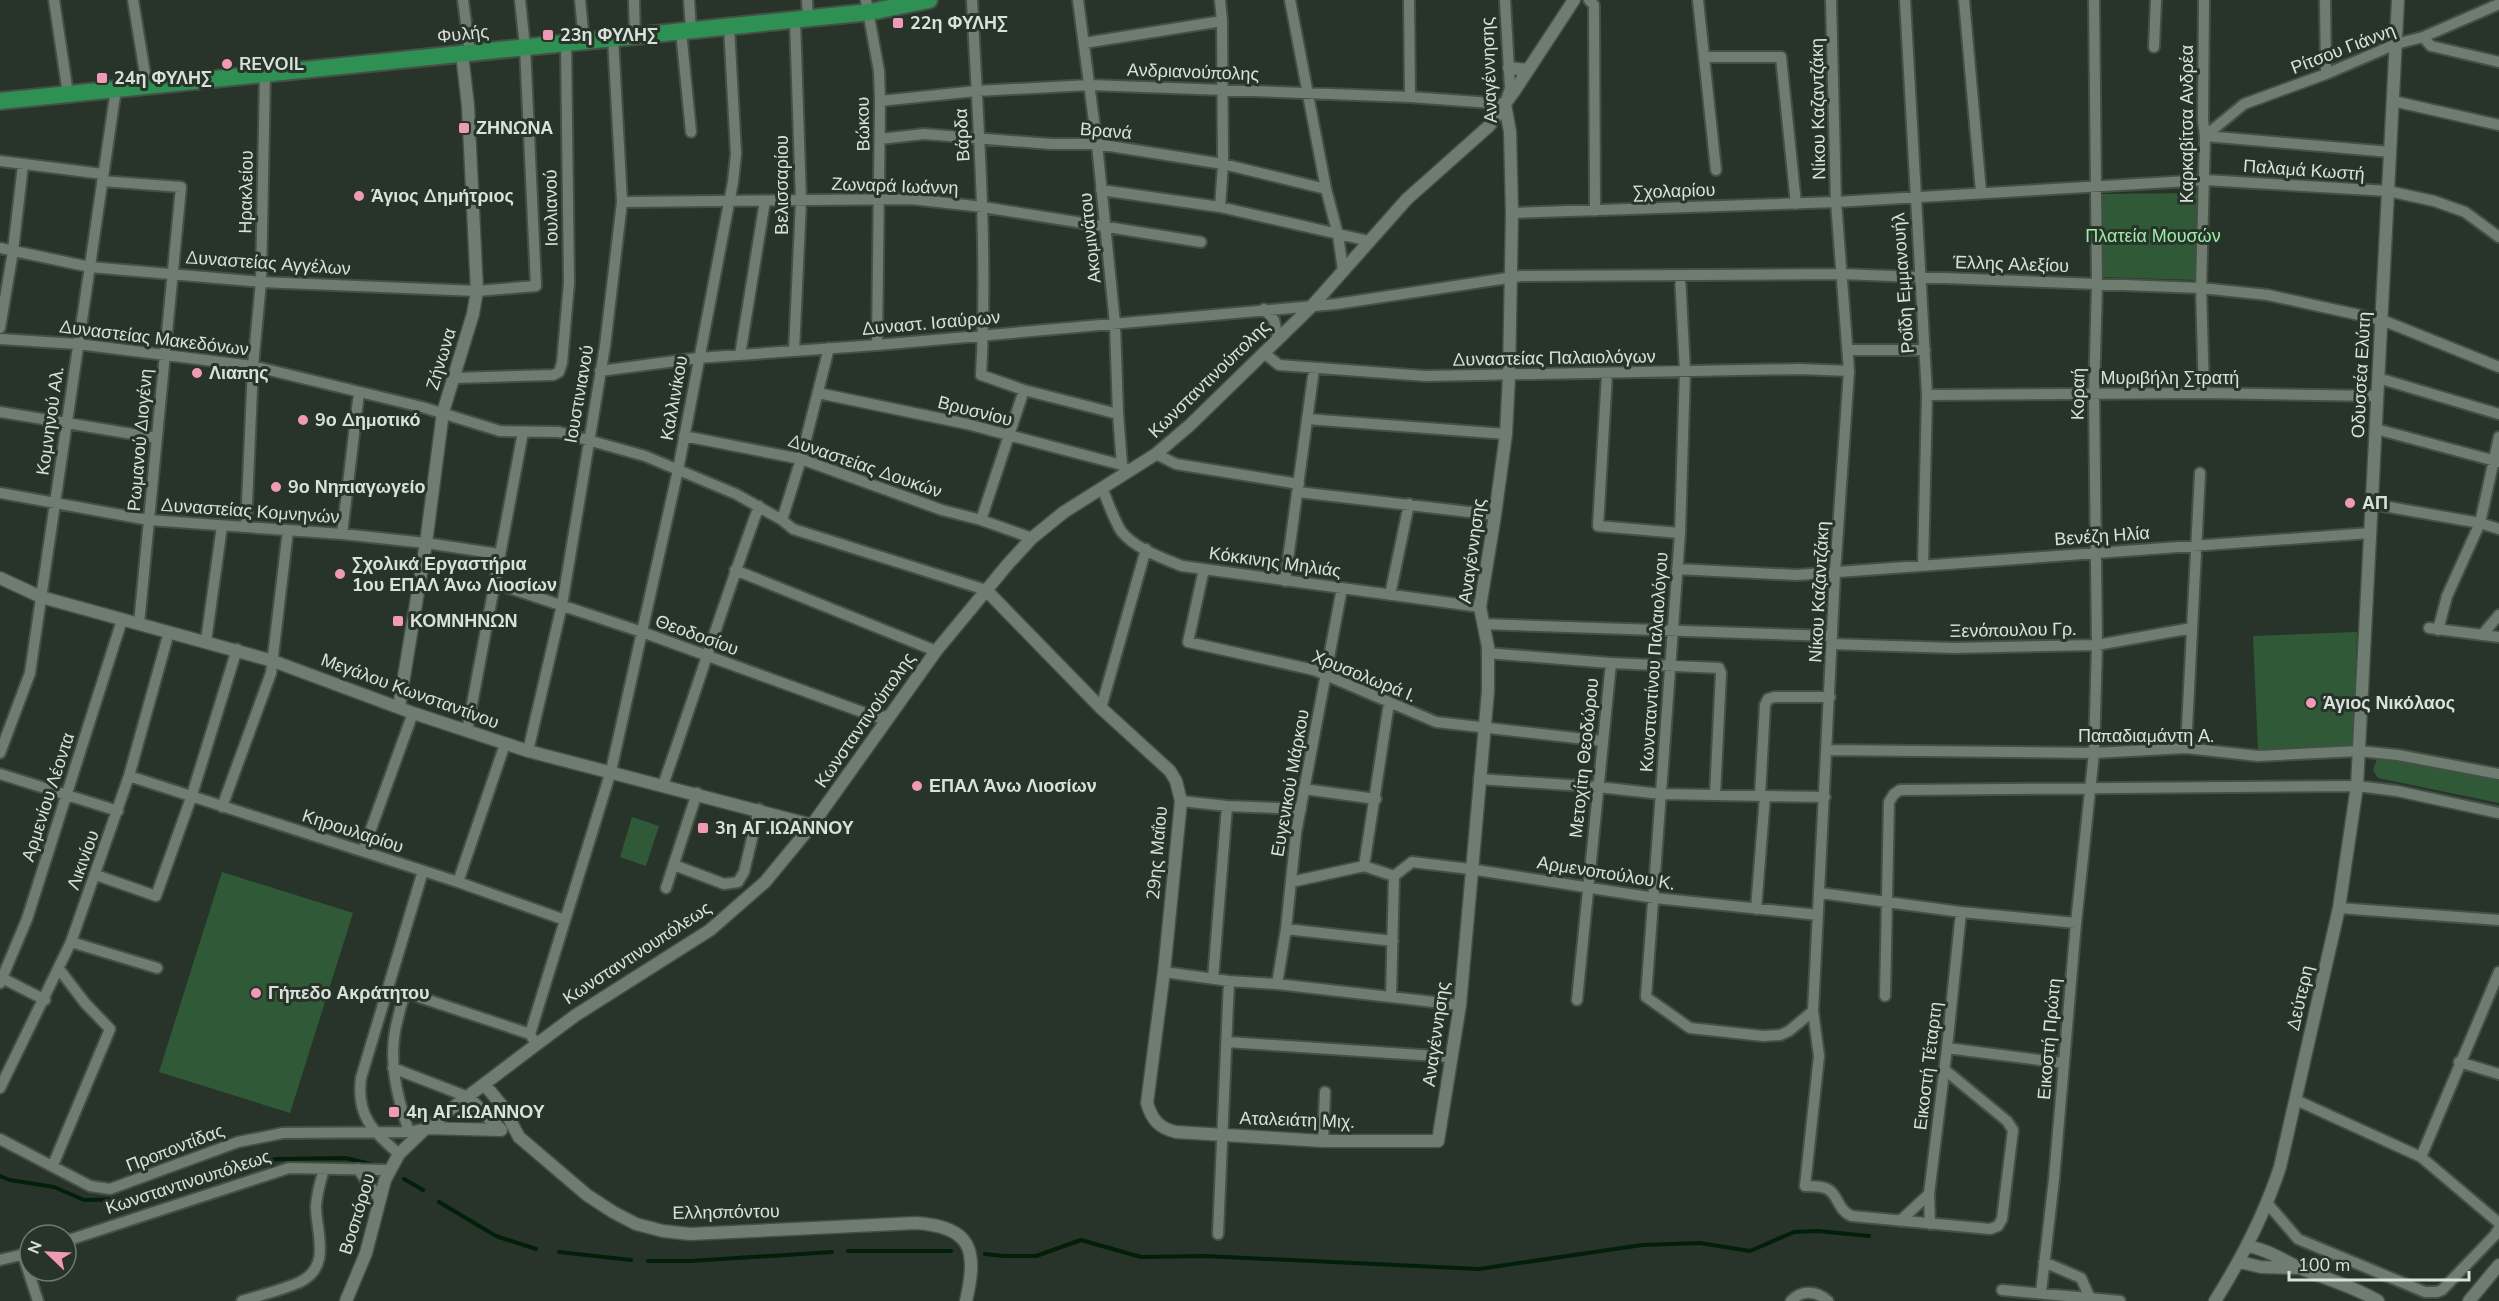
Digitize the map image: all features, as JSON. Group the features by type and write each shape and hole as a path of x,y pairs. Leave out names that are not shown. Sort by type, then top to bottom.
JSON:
{"main road":[{"name":"Φυλής","path":"0,101 802,19 868,6 928,0"}],"street":[{"path":"54,0 68,94"},
{"path":"133,0 147,86"},
{"path":"463,0 466,53"},
{"path":"520,0 525,47"},
{"path":"580,0 584,41"},
{"path":"634,0 635,36"},
{"path":"689,0 686,31 691,132"},
{"name":"Βελισσαρίου","path":"794,351 801,201 802,19 807,0"},
{"name":"Βάρδα","path":"972,0 983,207 984,335 981,375 1024,390"},
{"name":"Ακομινάτου","path":"1078,0 1097,144 1115,324 1118,414 1124,468"},
{"path":"1220,0 1223,164 1220,207"},
{"path":"1290,0 1326,189 1338,235 1343,270"},
{"path":"1409,0 1410,97"},
{"name":"Αναγέννησης","path":"1438,1141 1460,1005 1470,869 1488,691 1487,653 1480,607 1506,434 1512,213 1510,132 1505,104 1510,88 1505,0"},
{"name":"Κωνσταντινούπολης","path":"812,825 936,651 1032,538 1064,512 1102,488 1124,468 1156,454 1190,425 1312,306 1425,182 1489,126 1574,0"},
{"path":"1589,0 1594,5 1596,210"},
{"path":"1698,0 1716,170"},
{"name":"Νίκου Καζαντζάκη","path":"1831,0 1836,202 1848,371 1835,573 1813,1011 1819,1056 1805,1186 1826,1188 1832,1192 1842,1211 1847,1214 1900,1221"},
{"name":"Ροΐδη Εμμανουήλ","path":"1905,0 1914,198 1927,395 1923,565"},
{"path":"1964,0 1981,192"},
{"name":"Κοραή","path":"2090,789 2094,753 2097,645 2094,394 2097,284 2094,0"},
{"path":"2154,47 2156,0"},
{"name":"Καρκαβίτσα Ανδρέα","path":"2204,0 2205,180 2201,288 2204,393"},
{"path":"2325,0 2326,74"},
{"name":"Οδυσσέα Ελύτη","path":"2358,751 2368,525 2372,504 2369,487 2376,429 2398,0"},
{"name":"Ρίτσου Γιάννη","path":"2205,135 2244,104 2326,74 2396,44 2423,37 2499,4"},
{"name":"Βώκου","path":"868,6 879,71 880,101 877,345"},
{"path":"1084,43 1222,21"},
{"name":"Καλλινίκου","path":"533,1039 565,920 611,771 678,470 730,200 736,154 729,26"},
{"path":"2423,37 2431,46 2499,62"},
{"name":"Ιουστινιανού","path":"528,751 562,605 605,346 622,201 613,38"},
{"name":"Ιουλιανού","path":"454,378 546,376 559,372 562,363 569,283 566,43"},
{"name":"Δυναστείας Αγγέλων","path":"0,248 90,267 261,282 477,291 536,286 525,47"},
{"name":"Ζήνωνα","path":"399,707 426,543 443,412 477,291 466,53"},
{"path":"1704,57 1781,57 1796,204"},
{"path":"1509,68 1528,70"},
{"name":"Ηρακλείου","path":"246,526 253,366 261,282 265,74"},
{"name":"Ανδριανούπολης","path":"880,101 976,91 1090,85 1410,97 1505,104"},
{"name":"Κομνηνού Αλ.","path":"0,753 30,673 116,89"},
{"path":"2393,101 2499,125"},
{"name":"Βρανά","path":"880,139 924,134 1051,144 1097,144 1223,164 1326,189"},
{"path":"2205,135 2390,152"},
{"path":"0,161 103,178"},
{"path":"0,328 13,251 23,165"},
{"name":"Ρωμανού Διογένη","path":"103,178 181,187 139,624"},
{"name":"Παλαμά Κωστή","path":"1981,192 2205,180 2388,191 2434,201 2465,212 2499,236"},
{"path":"1101,190 1220,207 1369,242"},
{"name":"Σχολαρίου","path":"1512,213 1796,204 1981,192"},
{"name":"Ζωναρά Ιωάννη","path":"622,201 911,199 983,207 1201,242"},
{"path":"740,355 765,201"},
{"name":"Έλλης Αλεξίου","path":"1312,306 1411,294 1509,278 1572,274 1841,274 2201,288 2268,295 2382,320 2499,367"},
{"name":"Κωνσταντίνου Παλαιολόγου","path":"1680,275 1685,371 1680,533 1647,997 1690,1028 1763,1036 1780,1035 1789,1031 1813,1011"},
{"name":"Δυναστ. Ισαύρων","path":"600,371 698,358 877,345 1312,306"},
{"path":"1264,309 1275,320 1278,338"},
{"name":"Δυναστείας Μακεδόνων","path":"0,339 78,344 253,366 443,412 500,431 559,432 588,439 645,456 678,470 759,506 792,529 986,590"},
{"path":"782,520 801,459 829,348"},
{"path":"1848,350 1924,350"},
{"name":"Δυναστείας Παλαιολόγων","path":"1264,353 1279,365 1426,376 1799,369 1848,371"},
{"path":"1285,581 1314,369"},
{"path":"1606,374 1598,526 1680,533"},
{"path":"2378,378 2499,414"},
{"path":"981,520 1024,390 1118,414"},
{"path":"342,534 359,392"},
{"name":"Βρυσνίου","path":"818,393 968,424 1124,468"},
{"name":"Μυριβήλη Στρατή","path":"1927,395 2204,393 2377,396"},
{"path":"0,412 157,438"},
{"path":"1308,419 1506,434"},
{"path":"2376,429 2497,461"},
{"path":"467,731 523,432"},
{"name":"Δυναστείας Δουκών","path":"684,436 801,459 942,510 981,520 1032,538"},
{"path":"2499,436 2497,461 2480,523 2433,629 2499,637"},
{"path":"1156,454 1176,464 1298,488 1495,515"},
{"path":"2186,748 2200,473"},
{"name":"Κόκκινης Μηλιάς","path":"1102,488 1120,529 1127,537 1182,566 1480,607"},
{"name":"Δυναστείας Κομνηνών","path":"0,493 149,520 342,534 499,554"},
{"path":"1390,595 1409,504"},
{"path":"2372,504 2480,523 2499,529"},
{"path":"663,784 759,506"},
{"name":"Βενέζη Ηλία","path":"1677,569 1797,575 1835,573 2195,546 2368,525"},
{"path":"206,641 222,526"},
{"path":"222,807 270,679 288,530"},
{"path":"1101,708 1146,549"},
{"name":"Χρυσολωρά Ι.","path":"1203,569 1188,642 1326,674 1436,722 1602,741"},
{"path":"735,570 936,651"},
{"name":"Μεγάλου Κωνσταντίνου","path":"0,578 41,597 237,649 413,713 528,751 759,809 812,825"},
{"name":"Θεοδοσίου","path":"494,583 642,632 876,717 889,716"},
{"name":"Ευγενικού Μάρκου","path":"1276,984 1286,929 1296,833 1342,588"},
{"name":"29ης Μαΐου","path":"986,590 1101,708 1170,771 1176,781 1181,801 1148,1103 1151,1116 1157,1124"},
{"path":"2482,635 2499,615"},
{"name":"Αρμενίου Λέοντα","path":"1,979 27,919 122,620"},
{"path":"1483,624 1673,628 1832,640"},
{"name":"Ξενόπουλου Γρ.","path":"1832,640 1954,648 2097,645 2193,628"},
{"name":"Λικινίου","path":"0,1088 59,969 96,875 129,776 169,632"},
{"path":"96,875 156,896 191,798 237,649"},
{"path":"1487,653 1611,663 1719,668 1721,673 1715,795"},
{"name":"Μετοχίτη Θεοδώρου","path":"1577,1000 1611,663"},
{"path":"1756,909 1765,705 1768,699 1774,697 1830,697"},
{"path":"1364,866 1389,703"},
{"path":"363,851 413,713"},
{"path":"458,882 505,744"},
{"name":"Παπαδιαμάντη Α.","path":"1827,750 2094,753 2186,748 2258,756 2358,751 2398,755 2499,774"},
{"name":"Δεύτερη","path":"2215,1301 2248,1246 2280,1167 2339,908 2357,786 2358,751"},
{"path":"0,774 118,810"},
{"name":"Κηρουλαρίου","path":"129,776 191,798 458,882 565,920"},
{"path":"1479,779 1598,787 1661,794 1825,797"},
{"path":"1885,996 1889,802 1893,794 1900,790 2357,786 2397,791 2499,813"},
{"path":"1304,789 1376,799"},
{"name":"Εικοστή Πρώτη","path":"2041,1292 2054,1179 2090,789"},
{"path":"666,888 697,793"},
{"path":"1181,801 1227,806 1301,808"},
{"path":"1213,979 1227,806"},
{"path":"674,865 724,884 738,882 744,872 759,809"},
{"name":"Κωνσταντινουπόλεως","path":"468,1097 485,1085 533,1039 710,930 765,882 812,825"},
{"name":"Αρμενοπούλου Κ.","path":"1394,876 1412,862 1655,898 1818,915"},
{"path":"1291,882 1364,866 1394,876 1391,997"},
{"path":"399,1154 366,1121 359,1089 423,871"},
{"path":"1820,893 1961,912 2076,922"},
{"path":"2339,908 2499,920"},
{"name":"Εικοστή Τέταρτη","path":"1930,1224 1929,1194 1945,1070 1961,912"},
{"path":"1286,929 1393,941"},
{"path":"71,942 157,968"},
{"path":"53,1165 110,1029 85,1003 59,969"},
{"path":"1164,972 1228,981 1276,984 1460,1005"},
{"path":"2421,1157 2459,1062 2499,972"},
{"path":"1,979 45,1000"},
{"path":"1218,1234 1228,981"},
{"path":"409,1132 393,1068 394,1033 405,996 410,994 533,1039"},
{"path":"1227,1042 1451,1057"},
{"path":"1947,1048 2063,1063"},
{"path":"2459,1062 2499,1074"},
{"path":"393,1068 468,1097"},
{"path":"1900,1221 1990,1229 1998,1226 2002,1219 2013,1130 2007,1121 1945,1070"},
{"name":"Ελλησπόντου","path":"485,1085 503,1107 519,1137"},
{"path":"1323,1141 1325,1092"},
{"name":"Ελλησπόντου","path":"468,1097 501,1130 519,1137 587,1195 636,1224 663,1231 690,1234 916,1223 949,1227 960,1235 969,1250 970,1266 966,1301"},
{"name":"Βοσπόρου","path":"346,1301 366,1253 389,1170 399,1154 426,1128 468,1097"},
{"path":"2296,1100 2421,1157 2499,1223"},
{"name":"Αταλειάτη Μιχ.","path":"1157,1124 1176,1132 1223,1135 1323,1141 1438,1141"},
{"path":"426,1128 501,1130"},
{"name":"Προποντίδας","path":"0,1139 90,1186 110,1189 238,1142 283,1133 409,1132 426,1128"},
{"name":"Κωνσταντινουπόλεως","path":"78,1237 289,1168 358,1169"},
{"path":"358,1169 389,1170"},
{"path":"358,1169 380,1200"},
{"path":"243,1301 303,1280 314,1270 322,1251 316,1206 318,1188 324,1170"},
{"path":"1900,1221 1929,1194"},
{"path":"2267,1203 2287,1229 2298,1239 2425,1292 2442,1290 2499,1228"},
{"path":"2248,1246 2272,1252 2299,1268 2344,1283 2378,1301"},
{"path":"0,1260 18,1256"},
{"path":"2044,1262 2081,1278 2090,1298"},
{"path":"2240,1262 2261,1267 2299,1268"},
{"path":"2469,1301 2499,1265"},
{"path":"34,1283 38,1301"},
{"path":"2002,1290 2120,1301"},
{"path":"1791,1301 1805,1293 1817,1294 1828,1301"}],"green space":[{"name":"Πλατεία Μουσών","path":"2198,193 2196,280 2101,277 2103,194"},
{"path":"2357,632 2353,750 2258,750 2253,636"},
{"path":"2382,757 2499,781 2499,803 2378,778 2373,770 2377,759"},
{"path":"632,817 659,826 646,866 620,857"},
{"name":"Γήπεδο Ακράτητου","path":"222,872 353,913 290,1113 159,1072"}],"waterway":[{"path":"0,1176 10,1180 54,1187 84,1200 148,1199 221,1170 277,1159 346,1158 374,1165"},
{"path":"404,1179 423,1190"},
{"path":"439,1202 496,1236 536,1249"},
{"path":"985,1254 1036,1256 1081,1240 1141,1257 1204,1256 1479,1269 1642,1245 1700,1243 1750,1251 1794,1232 1818,1231 1869,1236"},
{"path":"848,1251 951,1251"},
{"path":"559,1252 631,1260"},
{"path":"648,1261 690,1261 832,1252"}],"place":[{"name":"22η ΦΥΛΗΣ","path":"898,23"},
{"name":"23η ΦΥΛΗΣ","path":"548,35"},
{"name":"REVOIL","path":"227,64"},
{"name":"24η ΦΥΛΗΣ","path":"102,78"},
{"name":"ΖΗΝΩΝΑ","path":"464,128"},
{"name":"Άγιος Δημήτριος","path":"359,196"},
{"name":"Λιαπης","path":"197,373"},
{"name":"9ο Δημοτικό","path":"303,420"},
{"name":"9ο Νηπιαγωγείο","path":"276,487"},
{"name":"ΑΠ","path":"2350,503"},
{"name":"Σχολικά Εργαστήρια 1ου ΕΠΑΛ Άνω Λιοσίων","path":"340,574"},
{"name":"ΚΟΜΝΗΝΩΝ","path":"398,621"},
{"name":"Άγιος Νικόλαος","path":"2311,703"},
{"name":"ΕΠΑΛ Άνω Λιοσίων","path":"917,786"},
{"name":"3η ΑΓ.ΙΩΑΝΝΟΥ","path":"703,828"},
{"name":"Γήπεδο Ακράτητου","path":"256,993"},
{"name":"4η ΑΓ.ΙΩΑΝΝΟΥ","path":"394,1112"}]}
